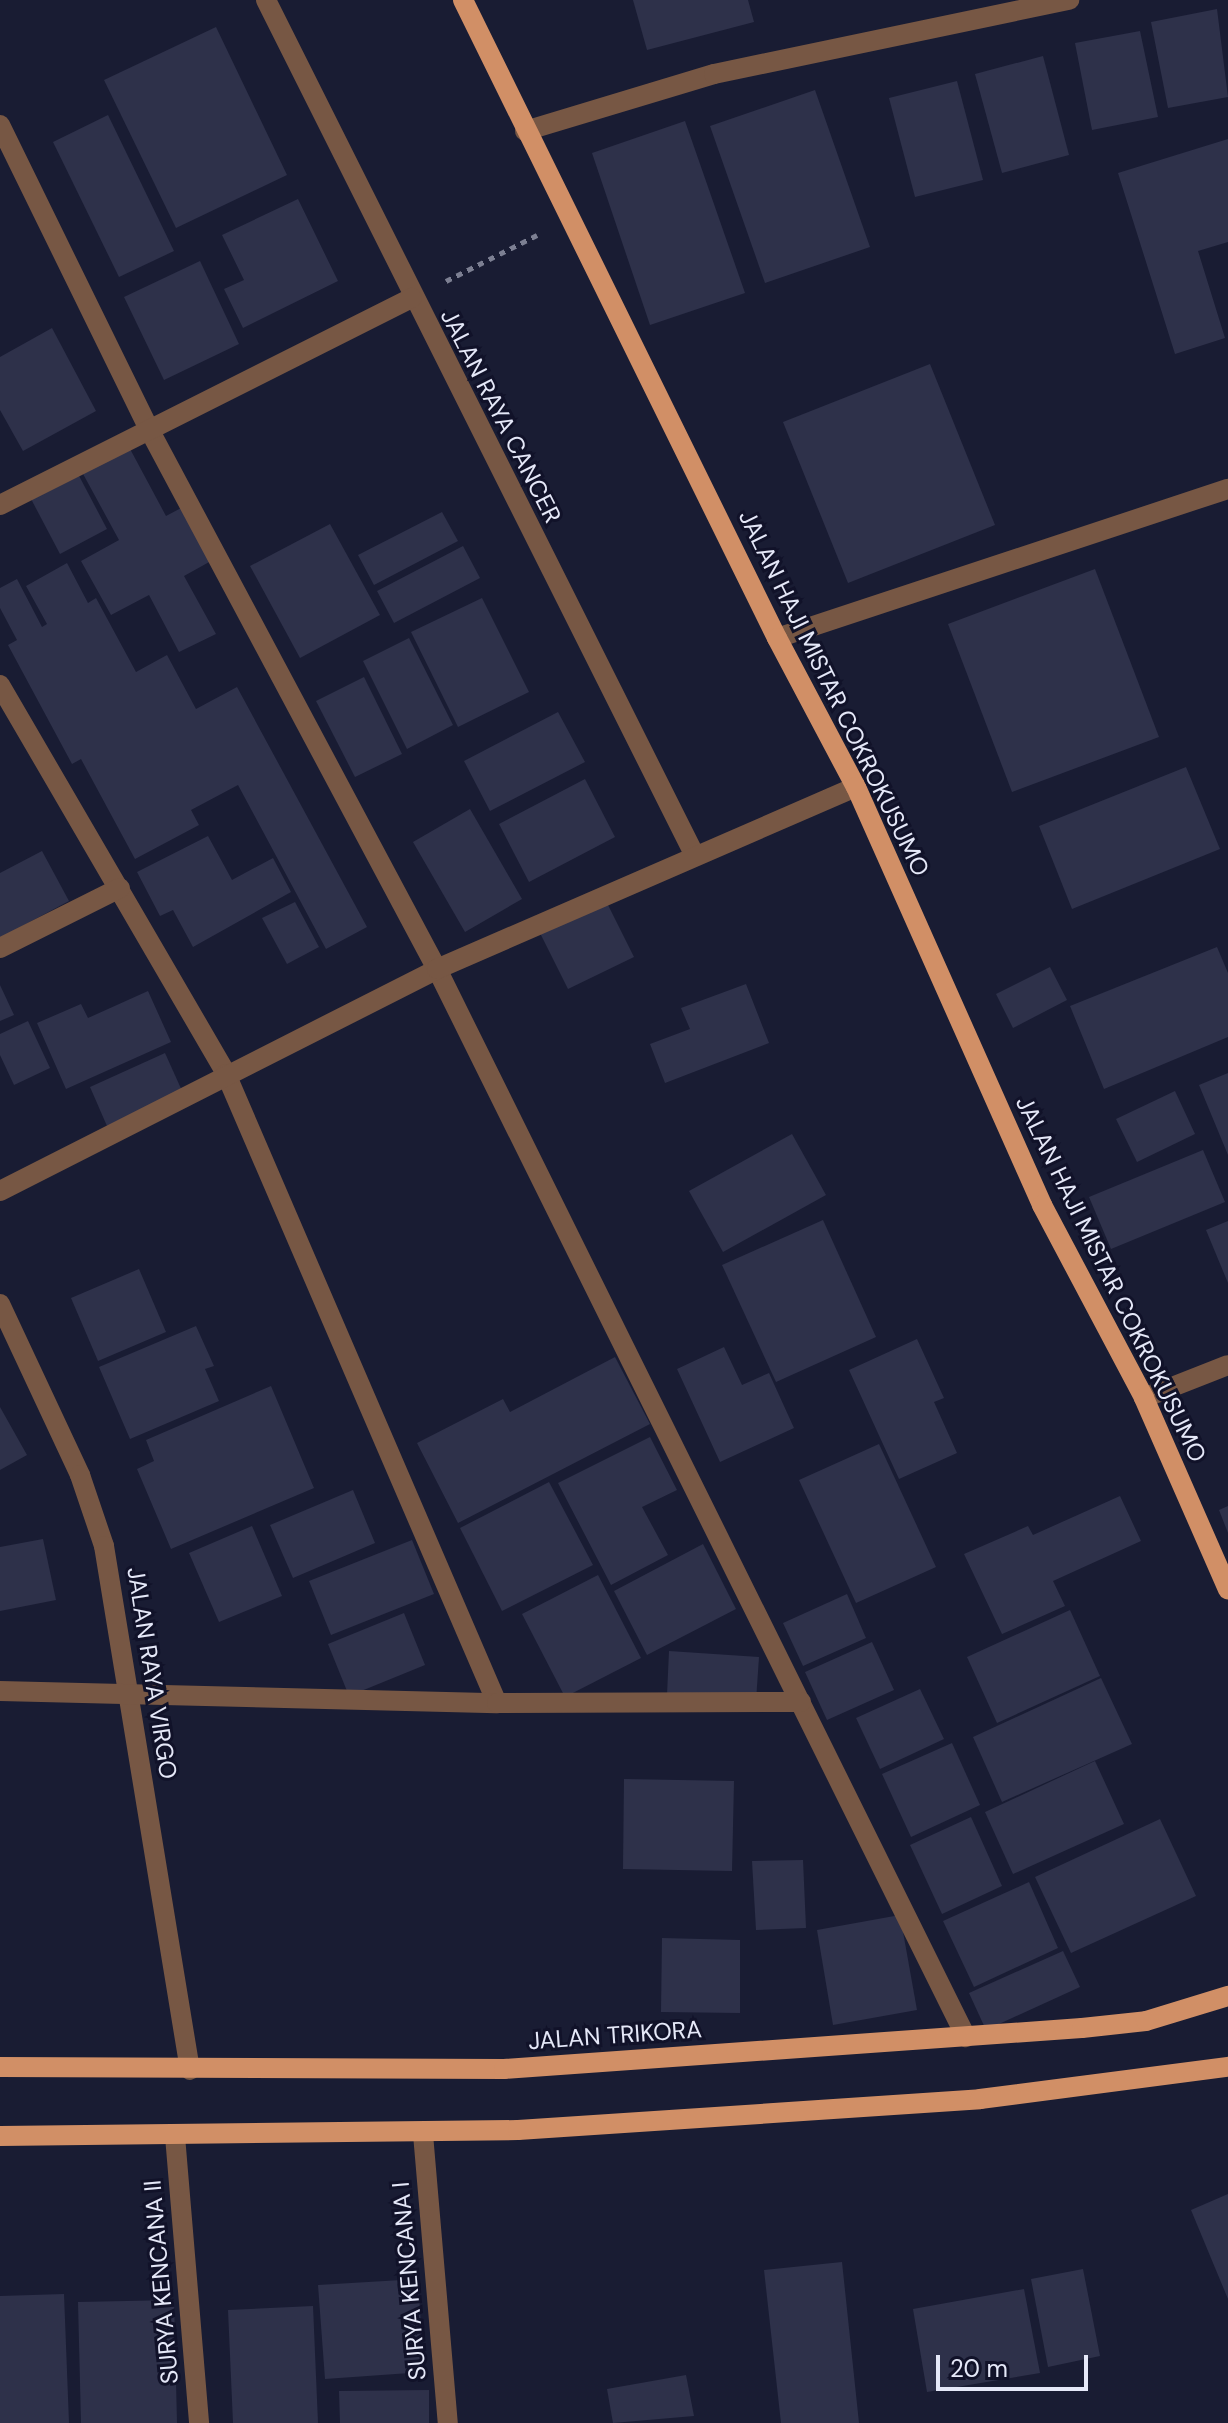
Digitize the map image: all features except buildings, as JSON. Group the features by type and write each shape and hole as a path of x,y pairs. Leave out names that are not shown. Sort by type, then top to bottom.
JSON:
{"main road":[{"name":"JALAN HAJI MISTAR COKROKUSUMO","path":"463,0 777,638 856,787 1042,1205 1144,1398 1228,1589"},
{"name":"JALAN TRIKORA","path":"0,2067 504,2069 966,2037 1146,2021 1228,1996"},
{"path":"0,2136 423,2134 980,2099 1228,2067"}],"street":[{"name":"JALAN RAYA CANCER","path":"266,0 412,298 694,854"},
{"path":"525,131 714,74 1069,0"},
{"path":"0,125 151,433 437,969 966,2037"},
{"path":"0,505 151,433 412,298"},
{"path":"777,638 1228,489"},
{"path":"0,685 226,1074 497,1703"},
{"path":"0,1191 437,969 694,854 856,787"},
{"path":"0,948 120,888"},
{"name":"JALAN RAYA VIRGO","path":"0,1304 80,1475 104,1546 190,2070"},
{"path":"1144,1398 1228,1365"},
{"path":"0,1691 497,1703 801,1702"},
{"name":"SURYA KENCANA I","path":"423,2134 448,2423"},
{"name":"SURYA KENCANA II","path":"175,2136 199,2423"}],"path":[{"path":"412,298 571,218"}]}
